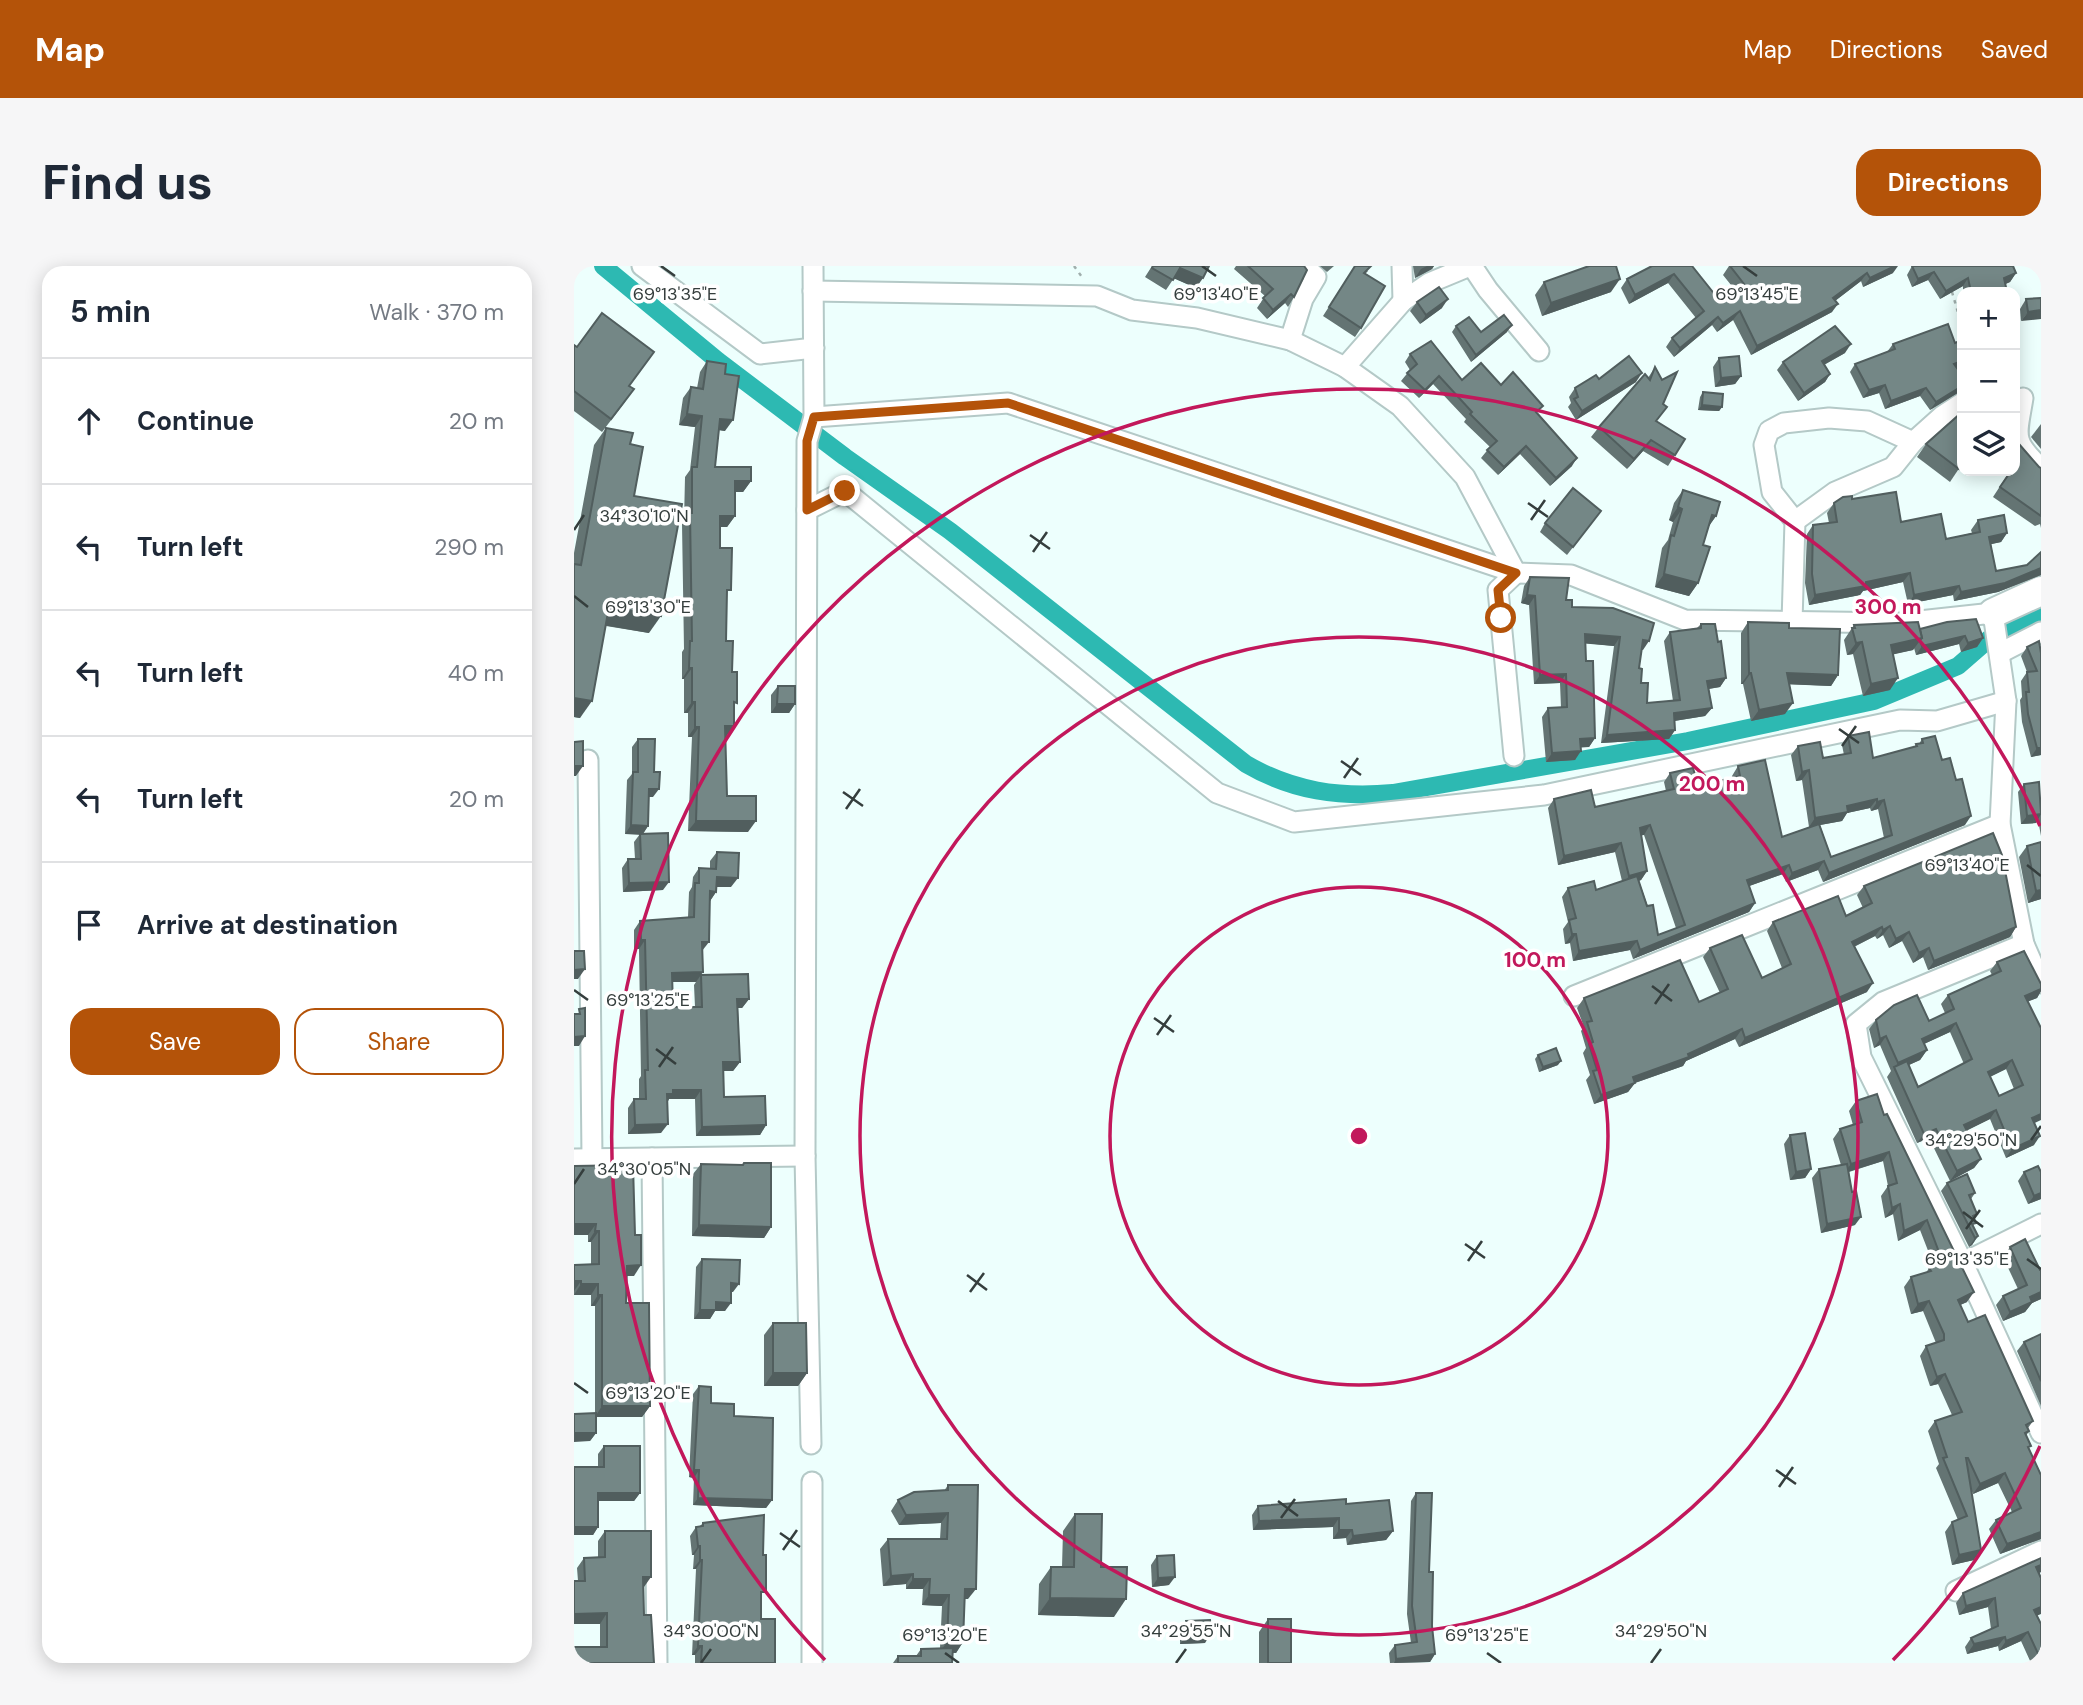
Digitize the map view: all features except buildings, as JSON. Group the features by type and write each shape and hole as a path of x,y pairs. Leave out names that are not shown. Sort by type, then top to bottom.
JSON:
{"street":[{"path":"642,266 760,354 814,348"},
{"path":"811,1444 805,1156 807,441 814,417 813,266"},
{"path":"1290,340 1303,299 1316,277 1304,266"},
{"path":"1402,266 1403,301"},
{"path":"1345,367 1403,301 1429,283 1471,266 1539,351"},
{"path":"813,291 1097,296 1132,310 1197,318 1290,340 1345,367 1400,406 1465,477 1516,573"},
{"path":"2026,397 2017,437 2026,454 2041,468"},
{"path":"814,417 1008,403 1516,573 1571,575 1685,620 1994,622 2030,596 2041,583"},
{"path":"1795,521 1835,492 1893,467 1913,442 1957,406"},
{"path":"1792,622 1795,521 1772,492 1764,444 1769,431 1784,423 1829,418 1867,421 1913,442"},
{"path":"807,510 845,491 1217,793 1294,822 1544,795 1900,720 1937,722 2006,701"},
{"path":"1514,757 1498,590 1516,573"},
{"path":"1994,622 2006,701 2000,824 2024,944 2041,983"},
{"path":"2000,653 2041,632"},
{"path":"589,760 583,1159 805,1156"},
{"path":"1574,996 2000,824"},
{"path":"2024,944 1883,1002 1856,1024 1861,1057 1963,1263 2041,1433"},
{"path":"652,1158 657,1663"},
{"path":"1963,1263 2041,1224"},
{"path":"813,1482 813,1663"},
{"path":"1956,1591 2041,1551"}],"path":[{"path":"1952,290 1957,308"}],"waterway":[{"path":"603,266 718,361 845,457 950,531 1246,764 1281,781 1299,786 1335,793 1393,793 1688,741 1874,701 1958,666 1989,639 2041,612"}],"route":[{"path":"845,491 807,510 807,441 814,417 1008,403 1516,573 1498,590 1501,618"}]}
